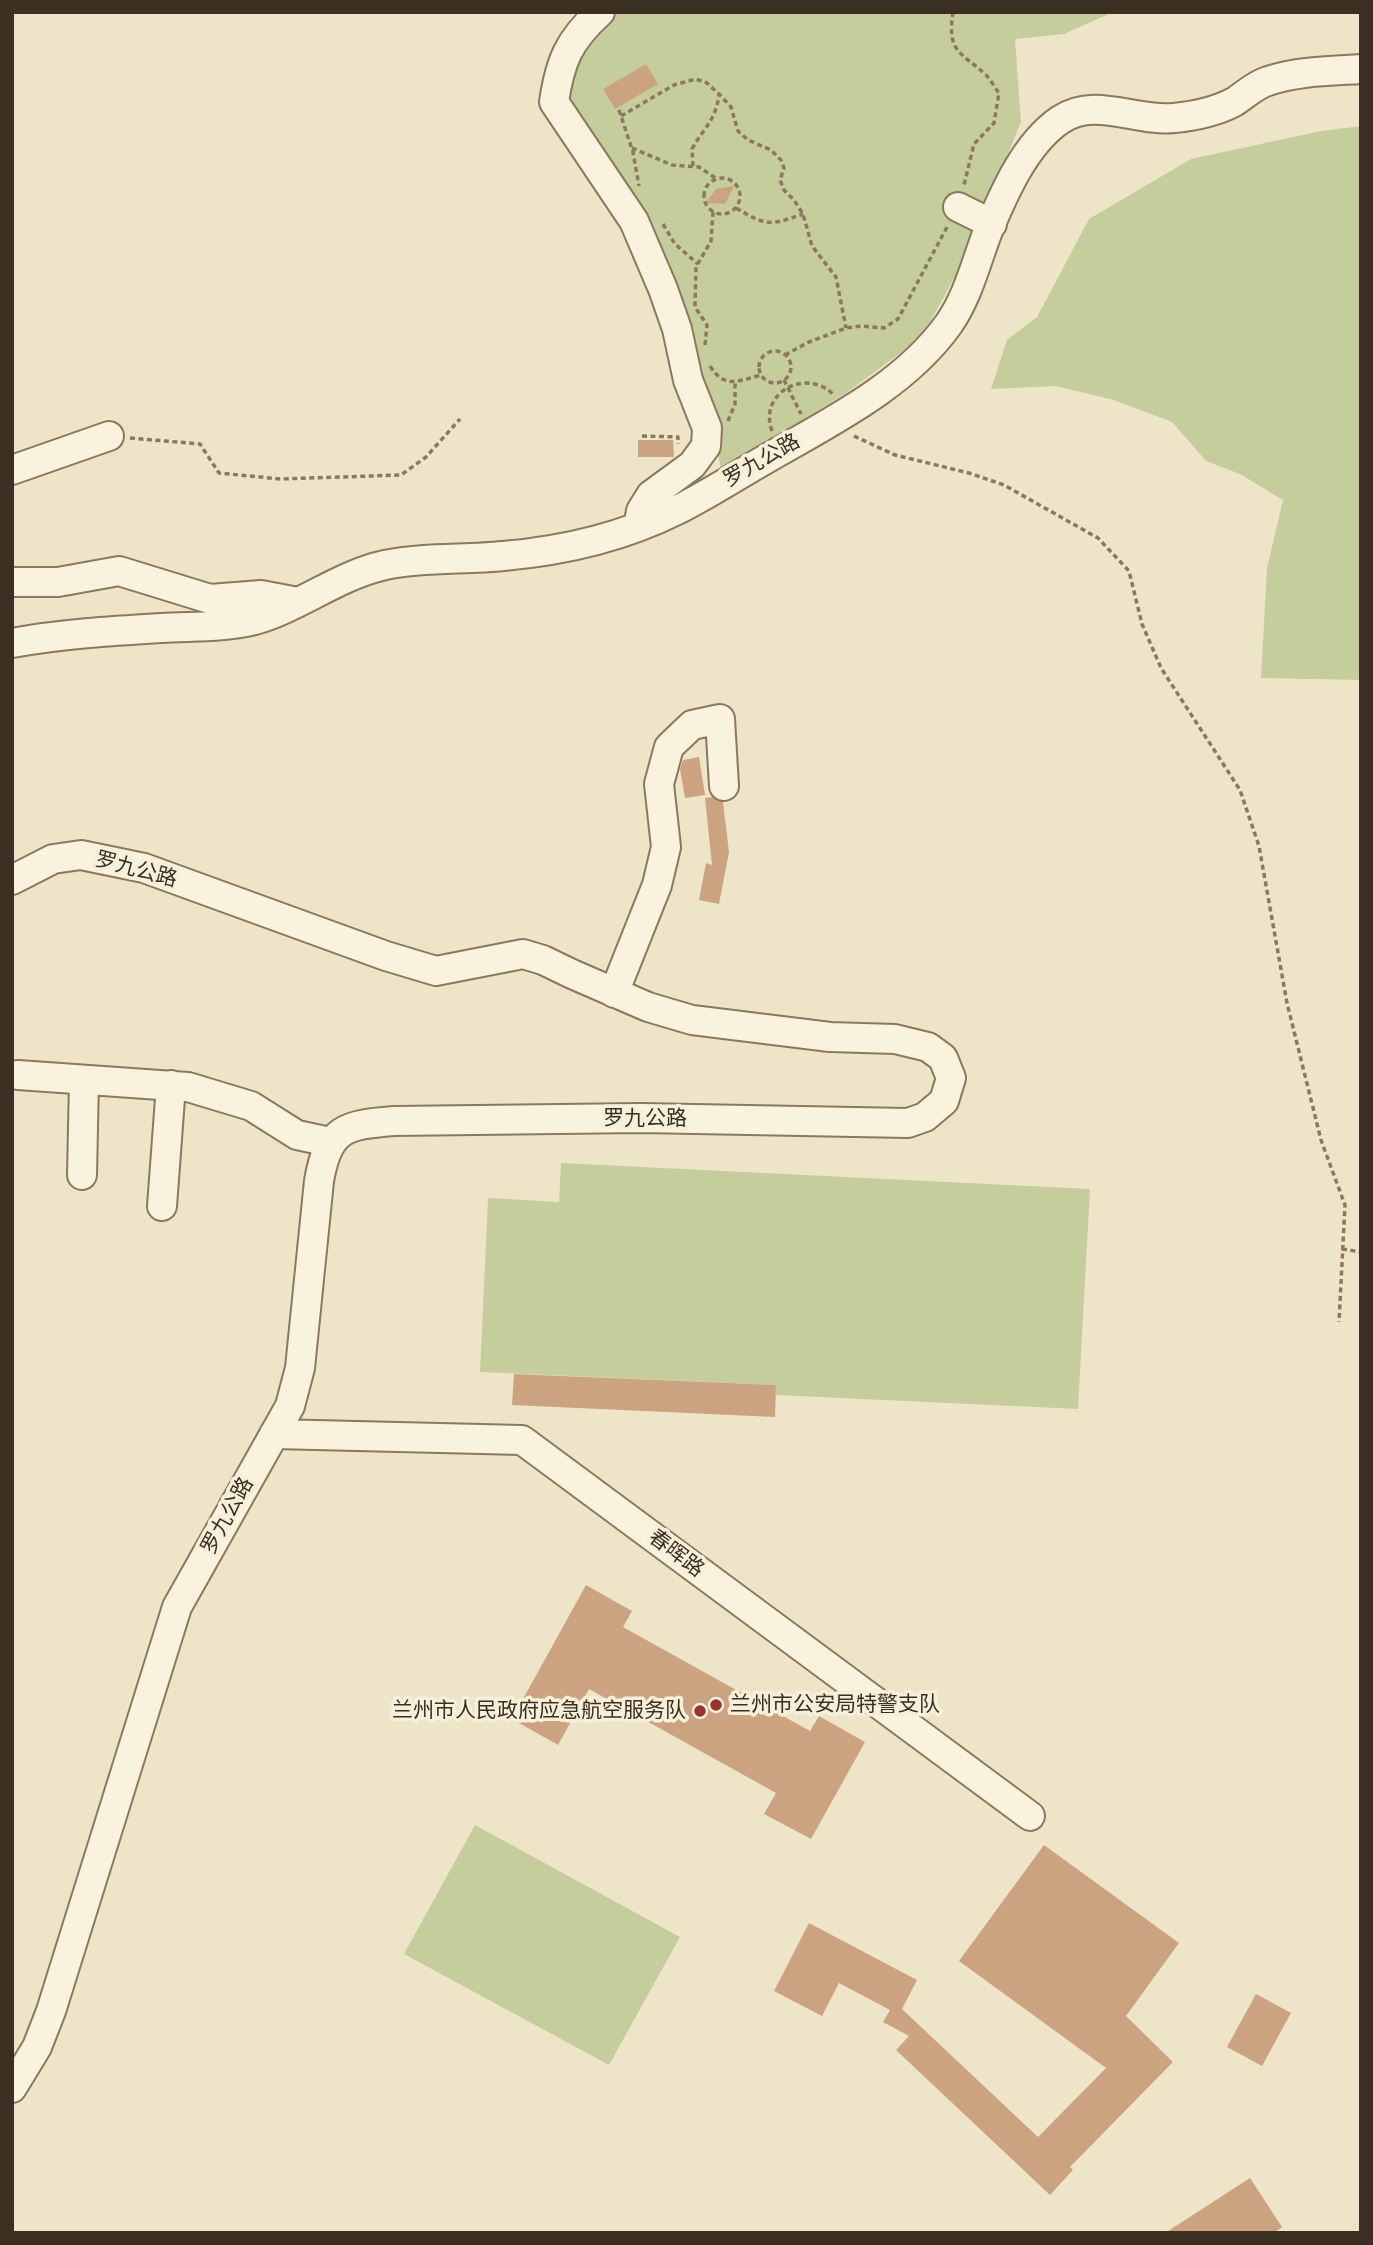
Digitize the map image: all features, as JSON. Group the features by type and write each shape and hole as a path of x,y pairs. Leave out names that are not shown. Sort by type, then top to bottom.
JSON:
{"street":[{"path":"600,12 581,29 568,48 558,74 554,102 634,221 663,289 677,329 688,380 707,428 706,446 692,465 651,495 641,511 638,527"},
{"name":"罗九公路","path":"12,643 51,636 166,628 215,628 257,620 332,585 384,565 456,557 503,556 576,546 622,534 677,510 824,415 915,364 950,323 970,282 992,224 1028,151 1042,133 1064,117 1091,107 1163,119 1191,116 1217,110 1262,83 1293,74 1361,69"},
{"path":"958,206 992,224"},
{"path":"12,470 109,436"},
{"path":"12,582 58,582 119,571 210,599 261,595 298,602"},
{"path":"614,993 657,885 666,847 659,784 669,747 692,725 720,719 724,786"},
{"name":"罗九公路","path":"12,880 53,859 81,855 144,868 386,956 436,971 523,954 543,960 648,1007 692,1020 830,1037 895,1039 928,1047 943,1058 951,1078 944,1101 925,1117 908,1124 641,1118 394,1121 362,1124 342,1131 330,1142 319,1181 300,1368 290,1406 177,1607 51,2011 37,2047 15,2078"},
{"path":"18,1075 188,1087 251,1106 298,1135 330,1142"},
{"path":"82,1175 84,1080"},
{"path":"162,1206 171,1086"},
{"name":"春晖路","path":"274,1434 522,1440 774,1614 1030,1816"}],"path":[{"path":"785,355 809,342 846,328 884,328 898,319 958,206 974,144 993,122 999,93 987,76 957,51 950,33 953,12"},
{"path":"621,116 674,85 696,79 707,83 719,94 731,107 738,131 748,140 771,150 781,160 784,168 780,180 784,190 803,214 812,246 836,277 846,328"},
{"path":"693,166 692,149 712,122 719,94"},
{"path":"619,110 631,148 641,196"},
{"path":"631,148 672,164 693,166 717,179 729,179 737,186 740,197 736,208 725,214 713,212 708,208 704,197 707,185 717,179"},
{"path":"736,208 764,223 774,224 803,214"},
{"path":"704,349 708,335 707,325 695,306 698,264 711,241 713,212"},
{"path":"662,223 676,244 698,264"},
{"path":"775,351 785,355 791,369 784,380 768,382 761,375 759,364 765,355 775,351"},
{"path":"706,357 715,375 725,381 735,382 761,375"},
{"path":"784,380 788,388 824,415 895,455 969,473 1004,485 1098,538 1129,571 1142,624 1161,668 1240,790 1259,846 1287,1003 1321,1140 1345,1205 1339,1322"},
{"path":"776,442 768,420 776,399 788,388 797,383 810,382 824,386 824,415"},
{"path":"109,436 200,444 219,473 280,479 401,475 426,457 460,419"},
{"path":"642,436 678,437 678,474"},
{"path":"1342,1249 1361,1252"}],"green space":[{"path":"618,12 1113,12 1064,34 1015,39 1021,122 965,258 922,337 846,393 721,470 711,416 565,108 578,52 592,34"},
{"path":"1361,126 1361,680 1261,678 1267,568 1283,500 1240,474 1206,461 1172,422 1114,400 1056,386 991,389 1007,340 1037,317 1089,219 1191,159 1321,131"},
{"path":"561,1163 1090,1189 1078,1409 776,1395 776,1385 480,1372 488,1198 559,1202"},
{"path":"475,1825 680,1937 609,2065 404,1954"}],"building":[{"path":"646,64 658,84 615,109 603,89"},
{"path":"734,186 725,204 706,203 716,189"},
{"path":"638,440 673,440 674,457 638,457"},
{"path":"699,757 705,795 685,798 680,769 683,760"},
{"path":"713,797 723,802 729,852 719,904 699,900 706,863 712,865 705,798"},
{"path":"514,1374 776,1385 775,1417 512,1405"},
{"path":"586,1585 632,1611 623,1627 810,1731 819,1716 865,1742 811,1839 764,1814 776,1793 589,1689 558,1745 512,1719"},
{"path":"1044,1845 1179,1943 1126,2016 1173,2062 1070,2167 1073,2170 1050,2195 896,2050 909,2036 883,2022 890,2010 839,1983 822,2016 774,1991 809,1923 917,1980 902,2009 1038,2137 1106,2068 959,1961"},
{"path":"1256,1994 1291,2013 1262,2066 1227,2047"},
{"path":"1250,2178 1282,2227 1274,2233 1165,2233"}],"place":[{"name":"兰州市公安局特警支队","path":"716,1705"},
{"name":"兰州市人民政府应急航空服务队","path":"700,1711"}]}
